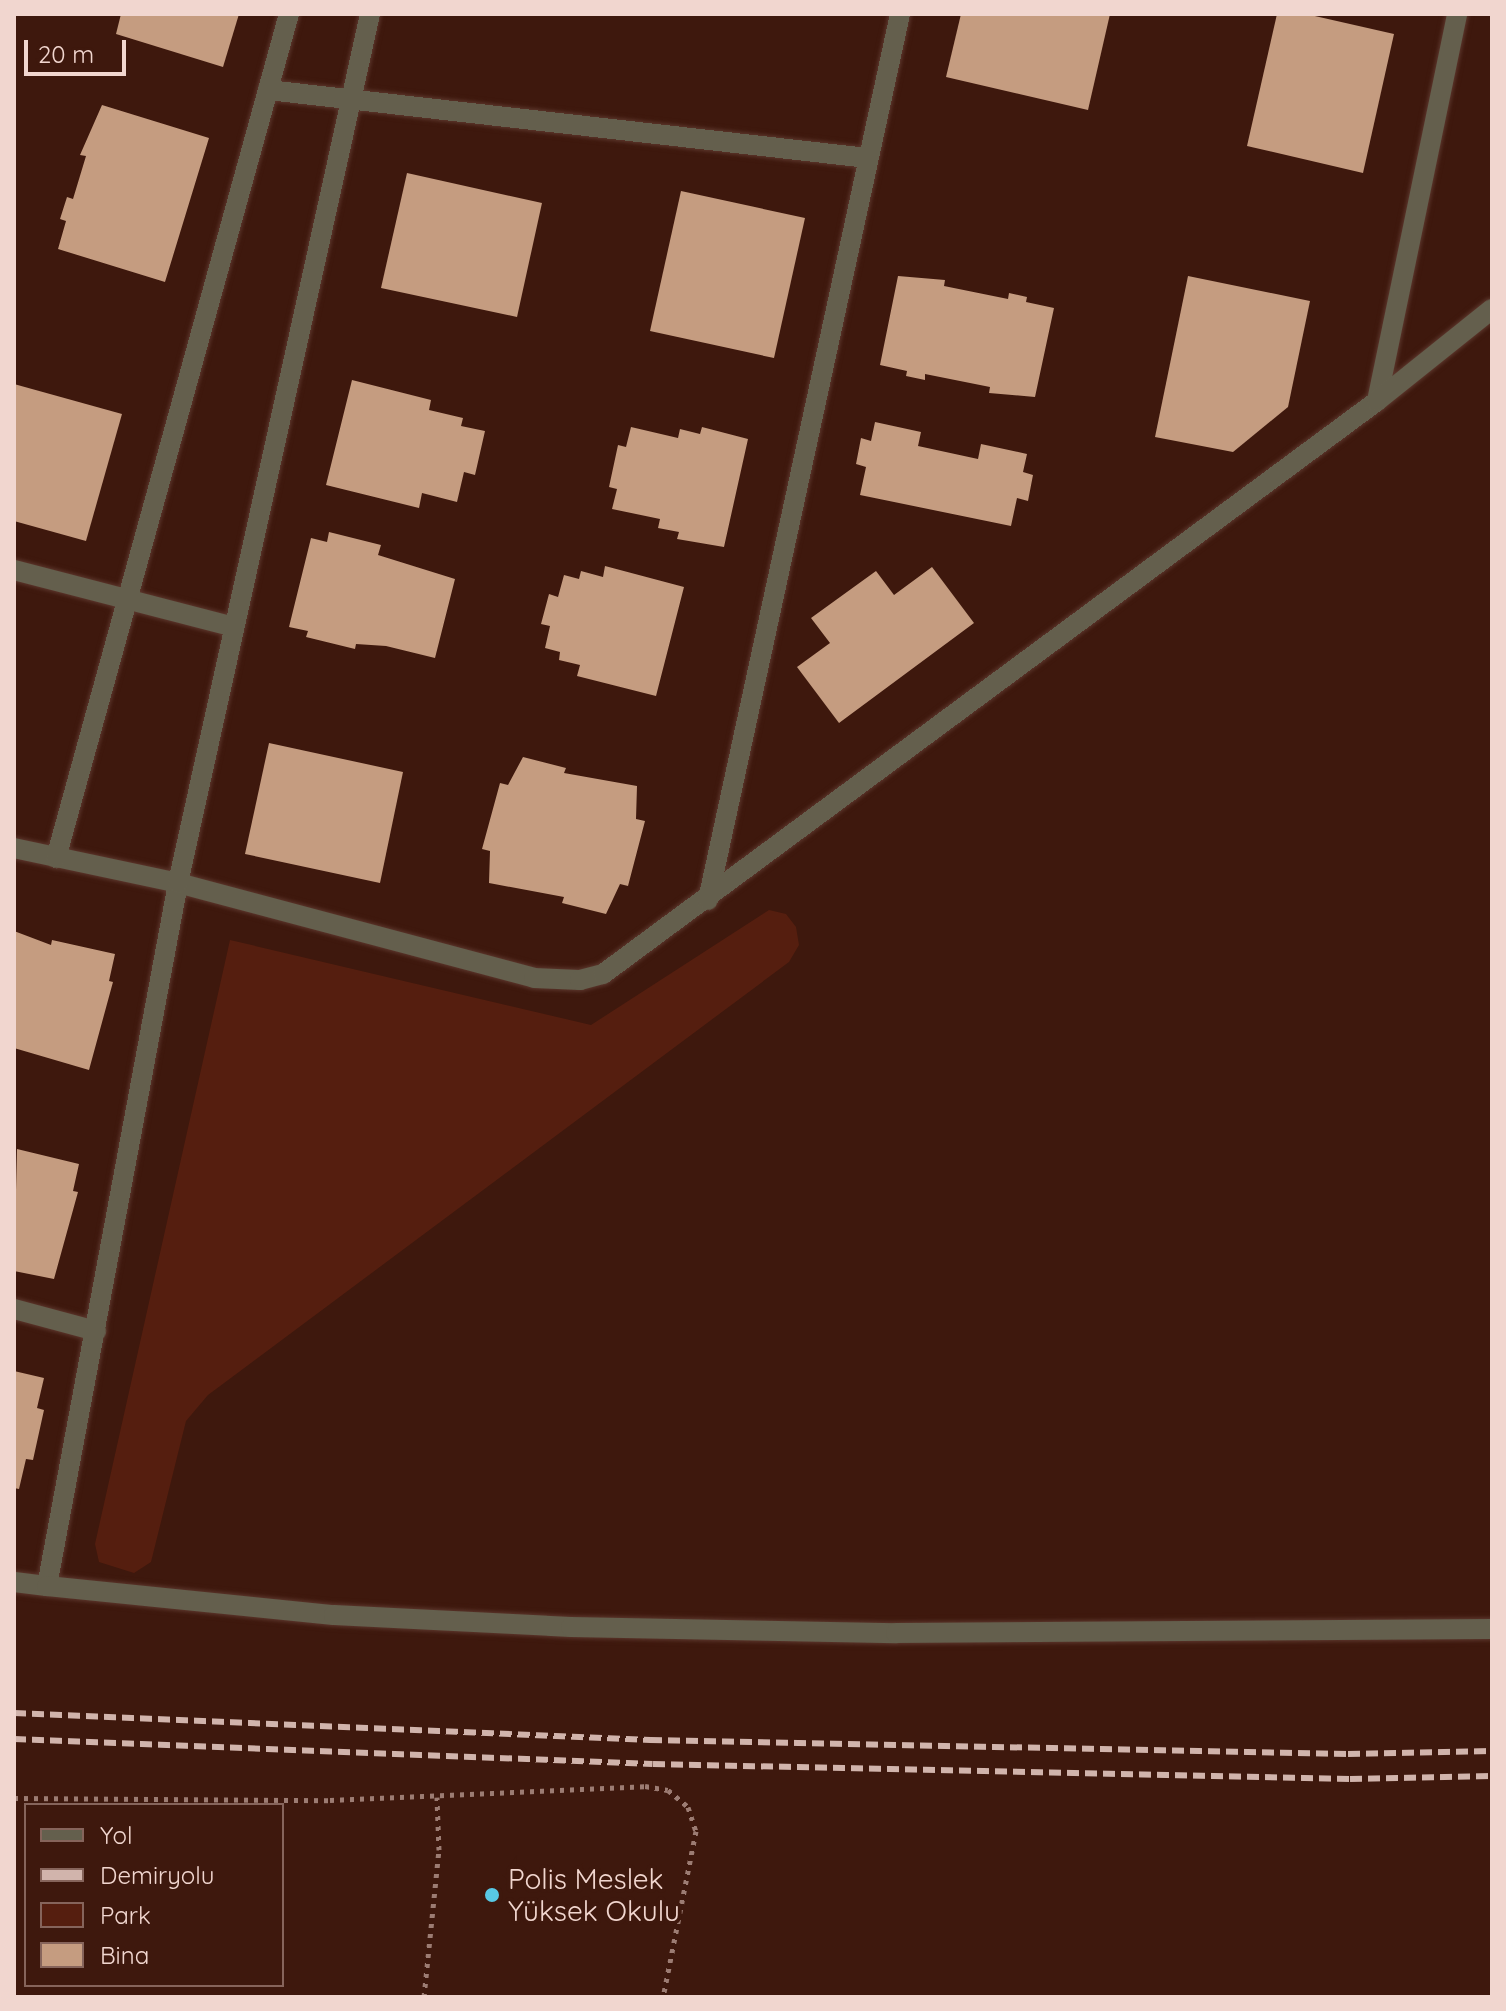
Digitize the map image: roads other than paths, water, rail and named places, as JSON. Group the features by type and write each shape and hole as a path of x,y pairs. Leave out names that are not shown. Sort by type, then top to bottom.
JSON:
{"street":[{"path":"56,858 289,14"},
{"path":"47,1586 178,883 231,626 370,14"},
{"path":"708,900 900,14"},
{"path":"1377,401 1457,14"},
{"path":"268,90 868,158"},
{"path":"14,848 178,883 557,981 580,980 623,963 1377,401 1492,309"},
{"path":"14,570 231,626"},
{"path":"14,1309 96,1331"},
{"path":"14,1582 334,1615 571,1627 896,1633 1492,1629"}],"railway":[{"path":"14,1713 650,1740 1348,1754 1492,1751"},
{"path":"14,1739 653,1764 1350,1779 1492,1776"}],"place":[{"name":"Polis Meslek Yüksek Okulu","path":"492,1895"}]}
